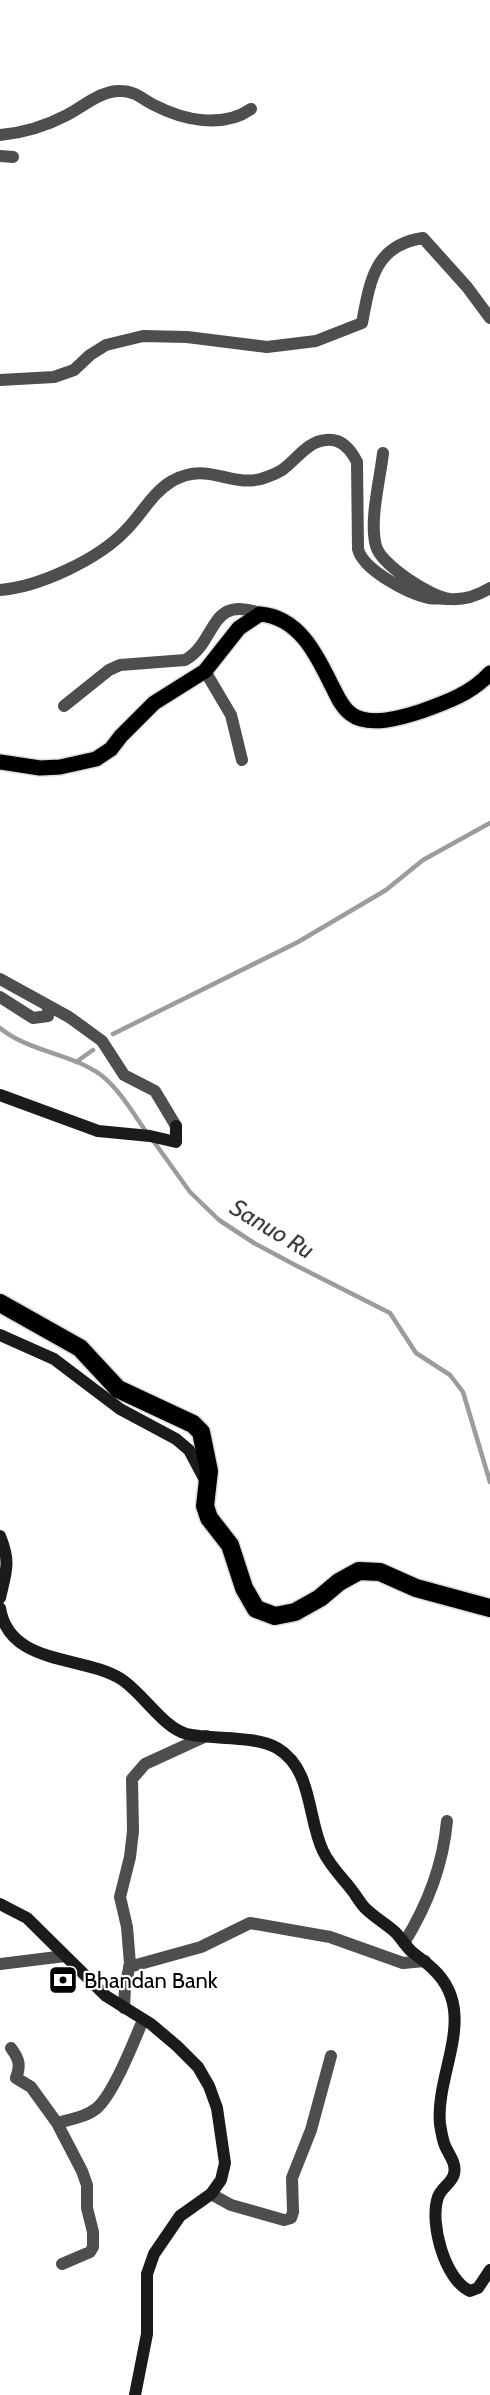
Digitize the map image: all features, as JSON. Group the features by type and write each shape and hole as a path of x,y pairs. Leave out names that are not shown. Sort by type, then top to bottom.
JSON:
{"highway":[{"path":"0,1303 80,1348 118,1389 193,1424 201,1432 208,1471 205,1506 209,1518 230,1545 244,1588 256,1609 275,1616 295,1612 359,1571 380,1572 416,1588 490,1608"}],"main road":[{"path":"0,762 40,768 60,767 96,759 111,749 154,704 205,671 239,628 262,614 270,615 286,623 301,634 319,660 340,702 352,716 371,720 404,717 434,707 476,687 490,674"}],"street":[{"path":"0,135 40,126 66,116 113,91 140,95 170,113 188,119 217,120 241,116 251,109"},
{"path":"0,380 54,377 74,370 90,355 106,345 143,336 179,336 267,347 316,342 362,323 375,267 384,255 406,240 423,238 467,287 490,318"},
{"path":"0,591 40,580 93,556 126,531 152,497 171,481 202,472 249,481 262,478 280,471 306,449 325,440 334,440 345,445 357,462 358,549 359,556 366,565 413,592 430,598 465,599 479,595 490,588"},
{"path":"383,453 375,519 376,548 380,556 392,568 435,594 448,599"},
{"path":"64,706 109,670 120,665 185,660 192,656 217,619 226,613 246,608 262,614"},
{"path":"205,671 231,715 242,760"},
{"path":"0,979 69,1017 102,1041 124,1075 155,1091 176,1126 176,1142 150,1136 98,1131 0,1095"},
{"path":"0,997 33,1018 48,1016 48,1006"},
{"path":"0,1335 54,1359 120,1409 176,1439 189,1450 208,1487"},
{"path":"0,1536 8,1561 7,1575 0,1598"},
{"path":"0,1608 2,1618 9,1630 26,1646 120,1678 186,1734 275,1747 292,1761 305,1785 316,1835 336,1874 364,1908 397,1934 445,1981 451,1993 454,2010 450,2061 440,2113 444,2145 454,2163 455,2173 438,2196 436,2222 439,2243 461,2287 470,2291 478,2289 490,2270"},
{"path":"124,2008 129,1967 128,1928 120,1897 130,1857 133,1831 132,1779 145,1764 206,1736"},
{"path":"404,1943 435,1879 444,1847 447,1821"},
{"path":"0,1904 27,1918 106,1996 144,2020 177,2046 198,2067 209,2086 217,2108 225,2163 220,2180 211,2194 180,2216 154,2254 147,2274 147,2334 135,2395"},
{"path":"129,1967 201,1947 250,1923 330,1937 403,1963 425,1961"},
{"path":"0,1964 64,1956"},
{"path":"57,2123 87,2114 99,2106 124,2065 144,2020"},
{"path":"11,2048 20,2065 16,2078 31,2087 57,2123 87,2185 87,2208 93,2247 90,2253 62,2264"},
{"path":"211,2194 231,2205 284,2220 291,2218 293,2212 292,2178 311,2130 331,2056"}],"waterway":[{"path":"113,1034 298,942 386,890 423,860 490,823"},
{"name":"Sanuo Ru","path":"0,1028 11,1036 77,1062 101,1075 120,1095 147,1133"},
{"path":"76,1062 93,1050"},
{"name":"Sanuo Ru","path":"152,1139 190,1192 219,1220 254,1243 390,1313 416,1353 450,1375 463,1392 490,1482"}],"place":[{"name":"Bhandan Bank","path":"63,1980"}]}
